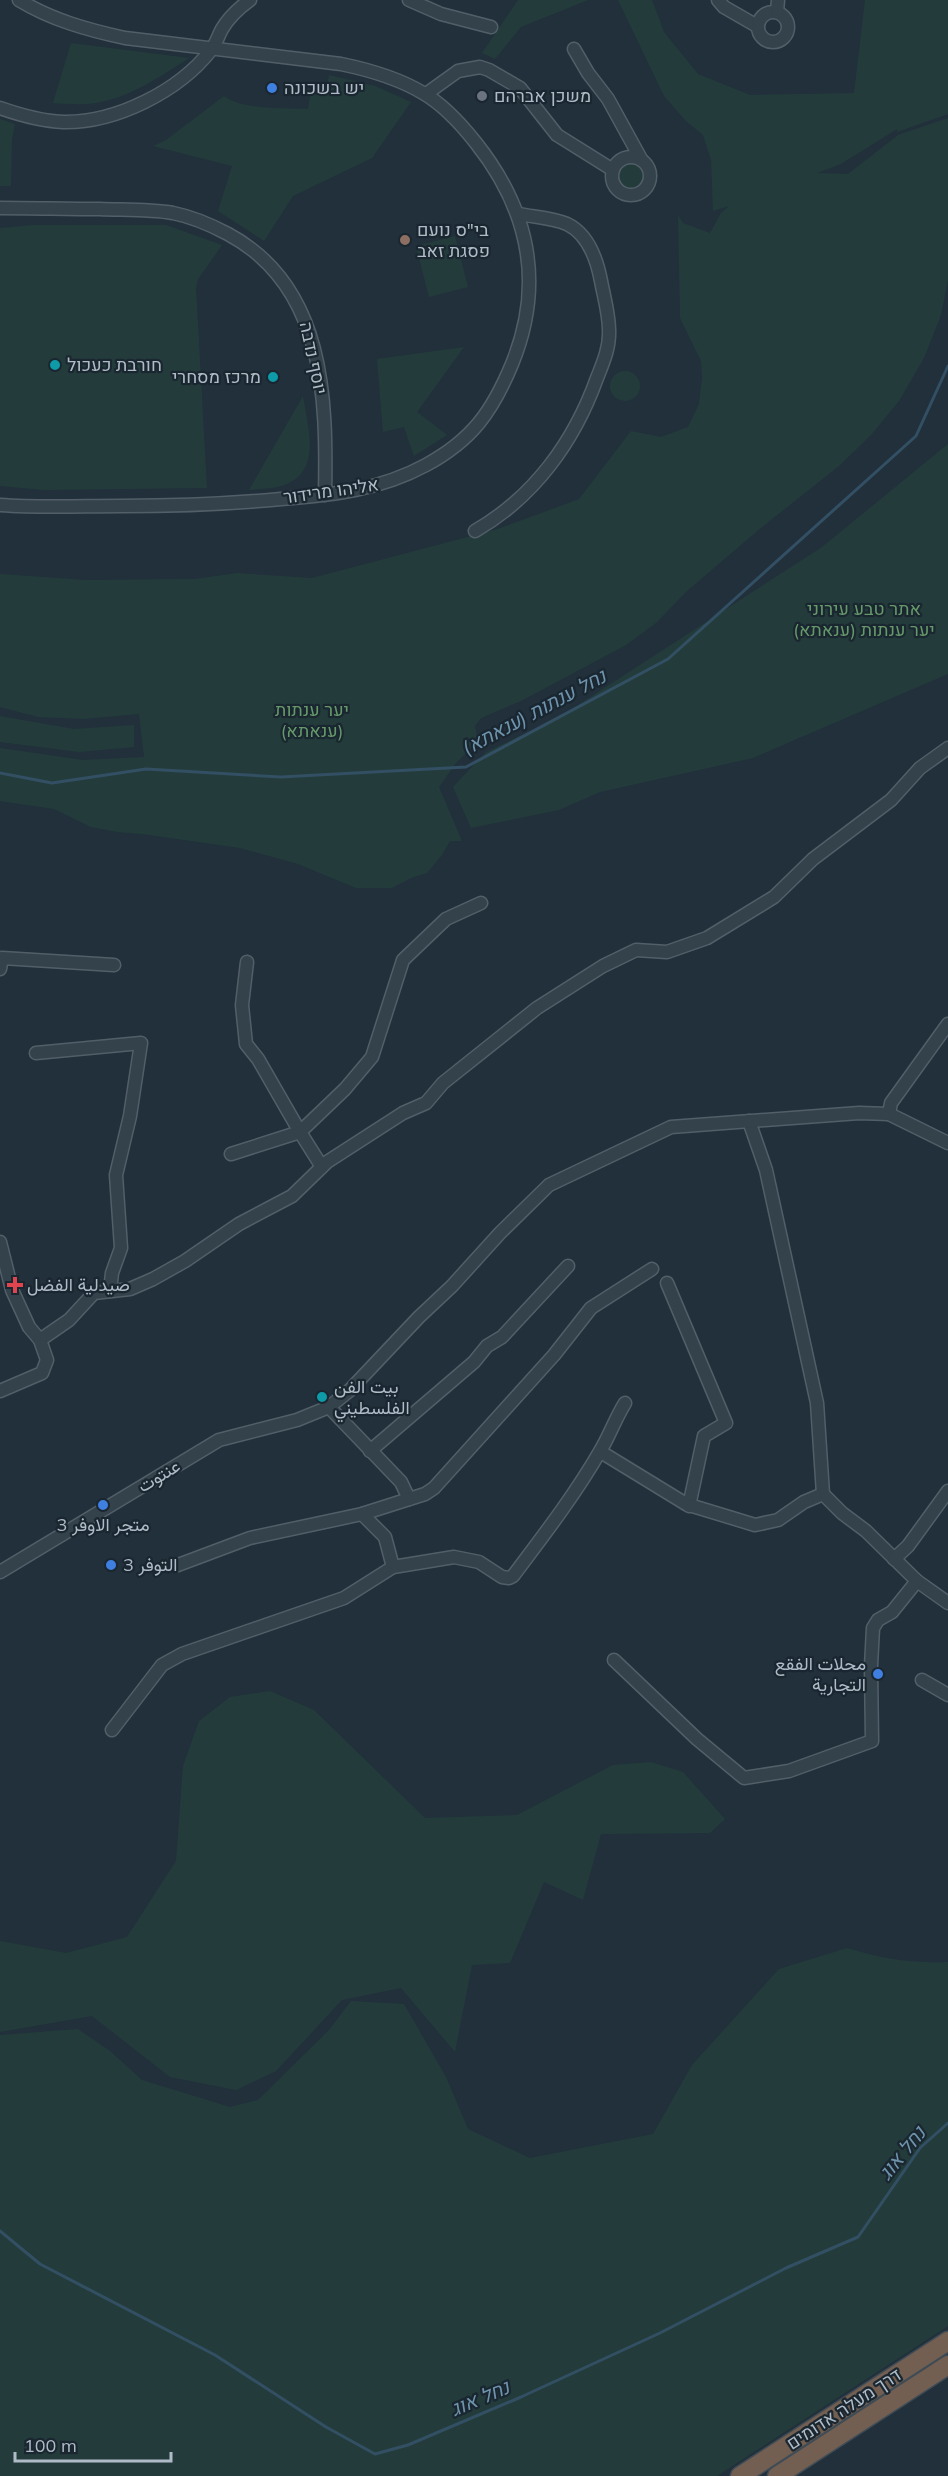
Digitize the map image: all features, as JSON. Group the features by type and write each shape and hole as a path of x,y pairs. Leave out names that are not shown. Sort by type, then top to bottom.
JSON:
{"highway":[{"name":"דרך מעלה אדומים","path":"740,2476 948,2341"},
{"name":"דרך מעלה אדומים","path":"777,2476 948,2365"}],"street":[{"name":"אליהו מרידור","path":"0,505 156,506 240,503 363,490 409,474 450,451 468,438 481,424 510,369 529,308 529,264 519,214 507,187 488,158 449,112 426,94 391,78 341,64 125,38 101,33 53,18 19,0"},
{"path":"0,108 50,121 74,121 100,118 135,105 177,82 213,49 230,17 250,0"},
{"path":"409,0 441,14 491,27"},
{"path":"718,0 724,7 758,26"},
{"path":"778,6 788,24 786,34 782,39 772,42 760,36 758,26 763,15 778,6"},
{"path":"574,49 608,99 641,159 650,169 650,181 642,192 629,195 617,189 613,183 613,170 621,159 628,157 641,159"},
{"path":"426,94 458,71 480,67 489,70 520,88 557,135 613,170"},
{"name":"יוסף נדבה","path":"0,208 141,210 173,213 207,223 221,230 249,246 266,260 288,286 311,337 320,374 326,458 325,495"},
{"path":"475,531 510,508 537,480 563,447 588,403 606,354 610,332 600,276 584,237 567,224 519,214"},
{"path":"40,1340 69,1320 94,1293 129,1289 185,1261 239,1224 292,1196 322,1167 394,1119 426,1103 443,1083 537,1008 595,970 636,950 667,952 707,938 774,897 813,859 891,800 920,768 948,748"},
{"path":"231,1154 300,1132 345,1089 372,1057 403,960 446,919 481,903"},
{"path":"1,961 114,965"},
{"path":"247,962 242,1005 246,1044 258,1059 322,1167"},
{"path":"948,1024 891,1103 889,1114 948,1143"},
{"path":"36,1053 141,1043 130,1116 116,1175 122,1248 112,1273 110,1291"},
{"name":"عنتوت","path":"0,1572 219,1440 297,1420 329,1407 349,1391 549,1185 671,1127 848,1114 889,1114"},
{"path":"749,1122 766,1170 817,1403 823,1494 842,1513 866,1531 917,1581 947,1600"},
{"path":"0,1242 12,1290 29,1327 40,1340 47,1360 42,1374 0,1391"},
{"path":"370,1451 474,1362 487,1346 502,1337 568,1266"},
{"path":"178,1564 250,1538 362,1514 425,1494 434,1488 554,1355 591,1308 652,1269"},
{"path":"667,1283 726,1423 704,1436 689,1506"},
{"path":"112,1730 162,1665 182,1654 344,1598 393,1567 454,1557 478,1562 502,1577 513,1576 573,1495 600,1452 625,1403"},
{"path":"329,1407 401,1482 409,1499"},
{"path":"600,1452 689,1506 755,1525 778,1520 804,1502 823,1494"},
{"path":"894,1559 908,1546 948,1491"},
{"path":"362,1514 385,1537 393,1567"},
{"path":"614,1660 697,1739 744,1778 789,1771 872,1741 873,1628 878,1620 892,1612 917,1581"},
{"path":"922,1680 948,1695"}],"green space":[{"path":"518,0 588,0 521,27 495,59 482,53"},
{"name":"יער ענתות (ענאתא)","path":"618,0 652,0 664,32 698,74 750,95 854,93 865,0 948,0 948,114 897,132 897,129 841,164 817,173 848,174 898,135 948,118 948,280 941,315 924,358 899,401 871,435 839,466 687,591 656,623 626,645 521,701 481,718 475,726 478,741 456,763 439,787 462,841 450,841 427,873 392,888 356,888 298,864 240,848 91,827 54,809 0,801 0,748 83,760 144,757 139,714 84,719 38,717 0,707 0,574 86,580 195,579 237,573 312,578 498,529 579,499 631,431 661,437 688,427 699,404 702,378 701,361 680,318 678,215 683,223 710,233 721,213 729,206 713,211 711,160 703,135 686,121 664,96"},
{"path":"71,43 189,58 121,96 91,104 53,103"},
{"path":"329,75 375,86 411,102 372,158 293,196 264,241 218,211 232,166 153,146 166,140 224,96 232,101 252,106 308,109 311,91 326,93"},
{"path":"0,119 15,124 12,140 11,186 0,186"},
{"path":"631,163 640,167 644,176 640,185 631,189 622,185 618,176 622,167"},
{"path":"32,225 166,225 222,245 198,279 196,288 207,488 44,490 0,486 0,228"},
{"path":"455,236 468,287 429,297 416,246"},
{"path":"464,347 417,412 447,435 414,456 404,427 383,432 377,359"},
{"path":"625,371 636,375 640,386 636,397 625,401 614,397 610,386 614,375"},
{"path":"303,396 310,448 308,461 303,471 294,480 281,486 249,490"},
{"name":"אתר טבע עירוני יער ענתות (ענאתא)","path":"948,444 948,674 753,758 600,792 559,810 471,828 453,787 486,752 558,718 822,547"},
{"path":"0,716 74,729 134,725 134,747 79,752 0,742"},
{"path":"270,1691 314,1710 425,1818 517,1815 613,1765 651,1762 683,1772 725,1819 710,1833 601,1834 583,1900 544,1882 510,1963 472,1965 455,2052 401,1988 342,2000 276,2071 236,2090 170,2077 92,2016 0,2032 0,1941 66,1953 127,1937 176,1861 183,1766 199,1721 230,1697"},
{"path":"847,1948 897,1960 948,1962 948,2326 717,2476 0,2476 0,2035 78,2029 110,2051 142,2080 230,2107 258,2100 329,2030 351,2001 404,2004 446,2077 468,2129 530,2158 653,2134 692,2065 779,1969"}],"waterway":[{"name":"נחל ענתות (ענאתא)","path":"0,773 52,783 146,769 281,777 466,767 668,659 916,436 948,366"},
{"name":"נחל אוג","path":"0,2231 40,2264 215,2355 326,2427 375,2454 408,2445 521,2397 660,2333 786,2268 858,2237 920,2148 948,2123"}],"place":[{"name":"יש בשכונה","path":"272,88"},
{"name":"משכן אברהם","path":"482,96"},
{"name":"בי\"ס נועם פסגת זאב","path":"405,240"},
{"name":"חורבת כעכול","path":"55,365"},
{"name":"מרכז מסחרי","path":"273,377"},
{"name":"صيدلية الفضل","path":"15,1285"},
{"name":"بيت الفن الفلسطيني","path":"322,1397"},
{"name":"متجر الاوفر 3","path":"103,1505"},
{"name":"التوفر 3","path":"111,1565"},
{"name":"محلات الفقع التجارية","path":"878,1674"}]}
